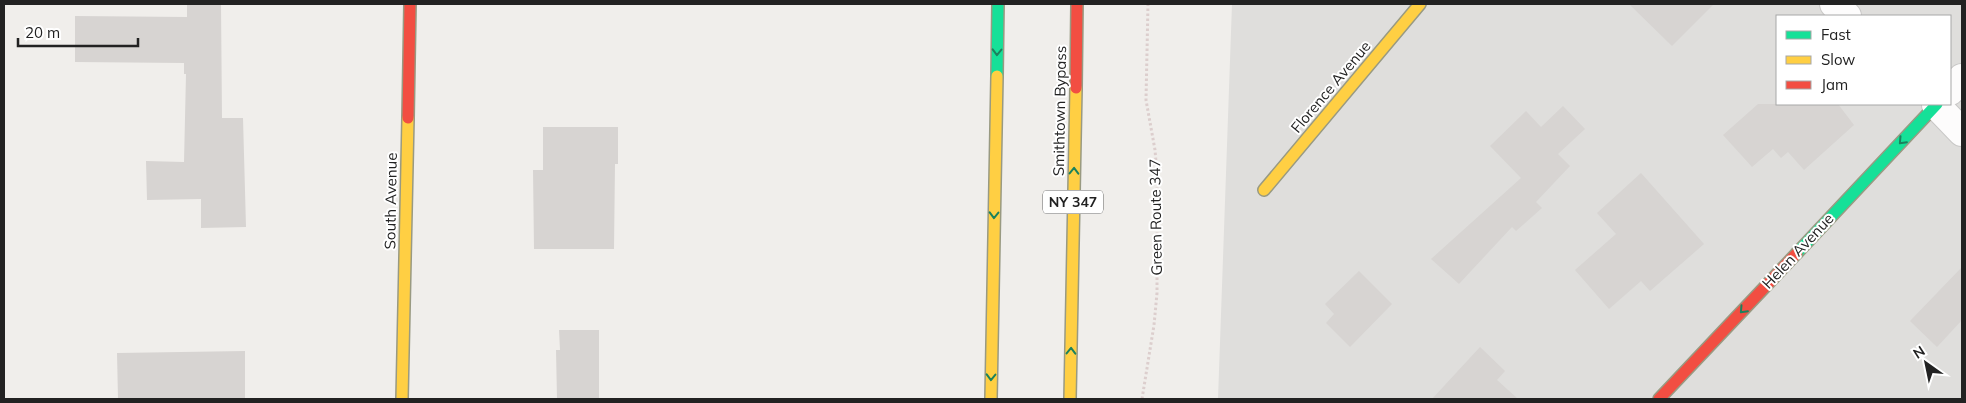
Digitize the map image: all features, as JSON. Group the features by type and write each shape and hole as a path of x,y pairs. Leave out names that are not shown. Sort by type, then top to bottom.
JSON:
{"main road":[{"name":"South Avenue","path":"402,399 410,4"},
{"path":"991,399 998,4"},
{"name":"Smithtown Bypass","path":"1070,399 1077,4"},
{"name":"Florence Avenue","path":"1264,190 1420,4"},
{"name":"Helen Avenue","path":"1658,399 1935,105"}],"street":[{"path":"1834,4 1846,15"},
{"name":"Helen Avenue","path":"1951,89 1962,78"},
{"path":"1942,105 1962,132"}],"path":[{"name":"Green Route 347","path":"1142,399 1154,325 1157,293 1157,174 1155,150 1146,100 1148,4"}],"shaded area":[{"path":"1232,4 1962,4 1962,399 1218,399"}],"building":[{"path":"187,4 221,4 222,118 243,118 246,227 201,228 201,199 147,200 146,161 184,162 186,74 184,74 184,63 75,62 75,16 187,17"},
{"path":"1629,4 1714,4 1672,46"},
{"path":"1758,104 1839,105 1854,125 1804,170 1788,152 1781,158 1773,149 1752,167 1723,135"},
{"path":"1563,106 1585,129 1558,154 1570,166 1536,202 1542,208 1516,231 1512,227 1459,284 1431,259 1521,178 1490,146 1526,111 1541,127"},
{"path":"543,127 618,127 618,164 615,164 614,249 534,249 533,170 543,170"},
{"path":"1641,173 1704,244 1650,291 1641,281 1609,309 1575,270 1616,234 1597,213"},
{"path":"1962,267 1962,320 1937,347 1910,321"},
{"path":"1359,271 1392,304 1350,347 1326,323 1334,314 1325,304"},
{"path":"559,330 599,330 599,399 557,399 556,350 560,350"},
{"path":"1480,347 1505,371 1497,380 1518,399 1432,399"},
{"path":"245,351 245,399 118,399 117,353"}],"traffic: fast":[{"path":"997,76 998,4"},
{"path":"1797,253 1936,105"}],"traffic: slow":[{"path":"1264,190 1420,4"},
{"path":"991,399 997,76"},
{"path":"1070,399 1076,88"},
{"path":"402,399 408,118"}],"traffic: jam":[{"path":"408,118 410,4"},
{"path":"1076,88 1077,4"},
{"path":"1659,399 1797,253"}]}
